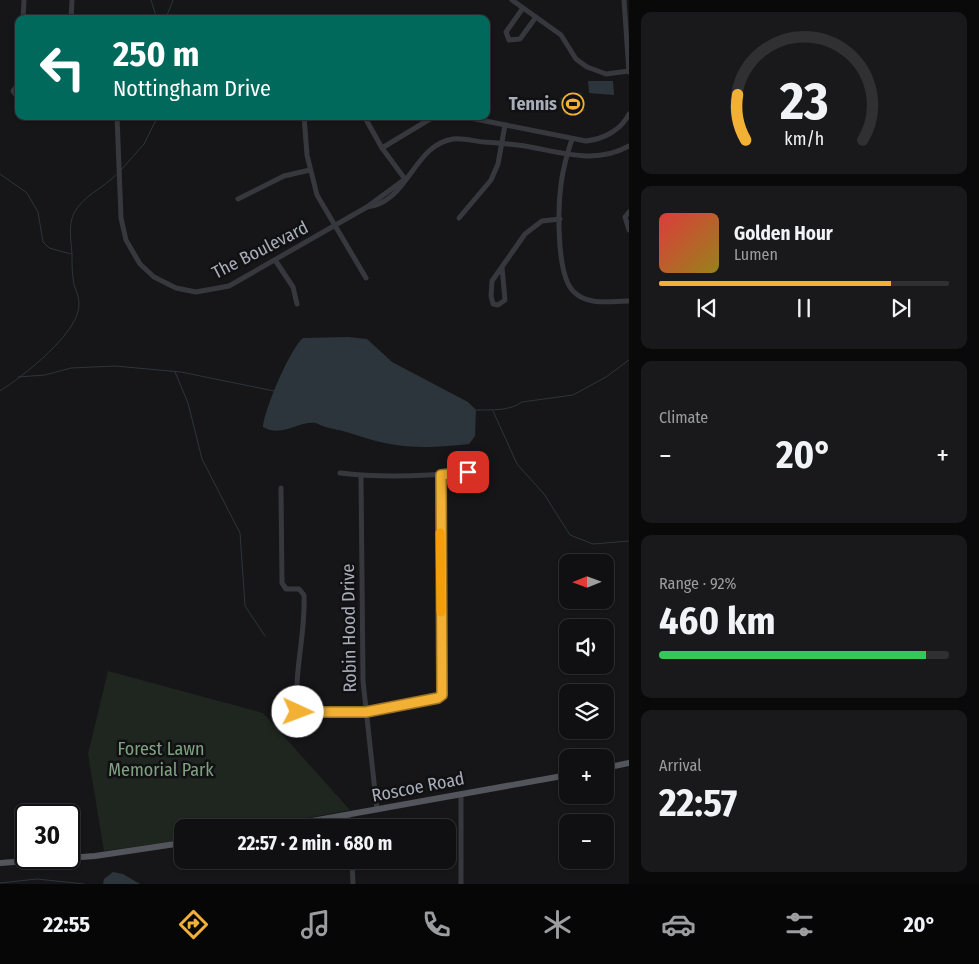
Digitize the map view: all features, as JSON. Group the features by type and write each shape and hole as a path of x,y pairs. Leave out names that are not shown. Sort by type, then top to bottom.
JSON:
{"main road":[{"path":"614,766 629,763"},
{"name":"Roscoe Road","path":"329,819 559,776"},
{"path":"0,864 95,856 174,844"}],"street":[{"path":"23,15 24,0"},
{"path":"71,15 72,0"},
{"path":"512,0 561,35 576,59 587,67 606,74 629,71 624,0"},
{"path":"523,8 506,32 509,40 520,39 536,17"},
{"path":"480,120 586,141 598,140 611,134 628,117"},
{"name":"The Boulevard","path":"117,120 120,218 126,240 140,264 149,273 176,288 205,291 229,286 367,207 405,179 425,153 443,141 455,139 502,144 591,157 616,154 629,146"},
{"path":"304,120 310,170 317,194 366,278"},
{"path":"366,120 382,148 405,179"},
{"path":"382,148 428,120"},
{"path":"459,218 491,180 498,164 505,125"},
{"path":"572,139 561,184 562,265 573,292 584,299 594,301 629,301"},
{"path":"238,199 284,176 310,170"},
{"path":"629,212 625,217 629,230"},
{"path":"502,267 505,300 498,305 493,304 490,285 502,267 534,226 542,221 560,218"},
{"path":"275,260 293,287 297,304"},
{"path":"340,473 361,476 441,475 468,472"},
{"path":"281,488 282,583 286,589 300,589 304,595 303,642 296,673 298,712 366,712 438,698 442,695 441,475"},
{"name":"Robin Hood Drive","path":"361,476 361,624 366,712 377,810"},
{"path":"461,794 462,884"},
{"path":"352,869 353,884"}],"green space":[{"name":"Tennis","path":"581,92 585,111 564,115 560,98"},
{"name":"Forest Lawn Memorial Park","path":"108,671 263,713 350,810 302,819 174,819 174,841 104,851 88,754"}],"shaded area":[{"path":"588,81 613,81 614,95 589,93"},
{"path":"348,337 367,339 392,362 468,402 476,410 475,436 469,444 436,447 395,445 324,427 316,423 302,424 277,431 263,427 268,407 279,379 303,338"},
{"path":"113,872 123,874 140,884 103,884 104,879"}],"waterway":[{"path":"151,0 156,15"},
{"path":"166,15 173,0"},
{"path":"121,170 144,144 156,120"},
{"path":"0,174 27,193 38,212 43,242 49,248 71,254"},
{"path":"0,391 35,365 61,340 71,327 77,315 79,303 72,273 70,233 72,218 78,207 88,197 116,175"},
{"path":"476,410 494,410 512,407 522,402 573,395 606,377 629,360"},
{"path":"18,377 45,375 71,368 115,366 181,372 274,391"},
{"path":"175,372 188,403 202,459 240,533 245,606 265,636"},
{"path":"493,411 517,464 544,494 570,535 593,544 629,541"},
{"path":"0,883 37,879 84,884"}],"slow traffic":[{"path":"440,533 441,612"}],"place":[{"name":"Tennis","path":"573,104"}],"route":[{"path":"298,712 366,712 438,698 442,695 439,543 441,475 468,472"}]}
